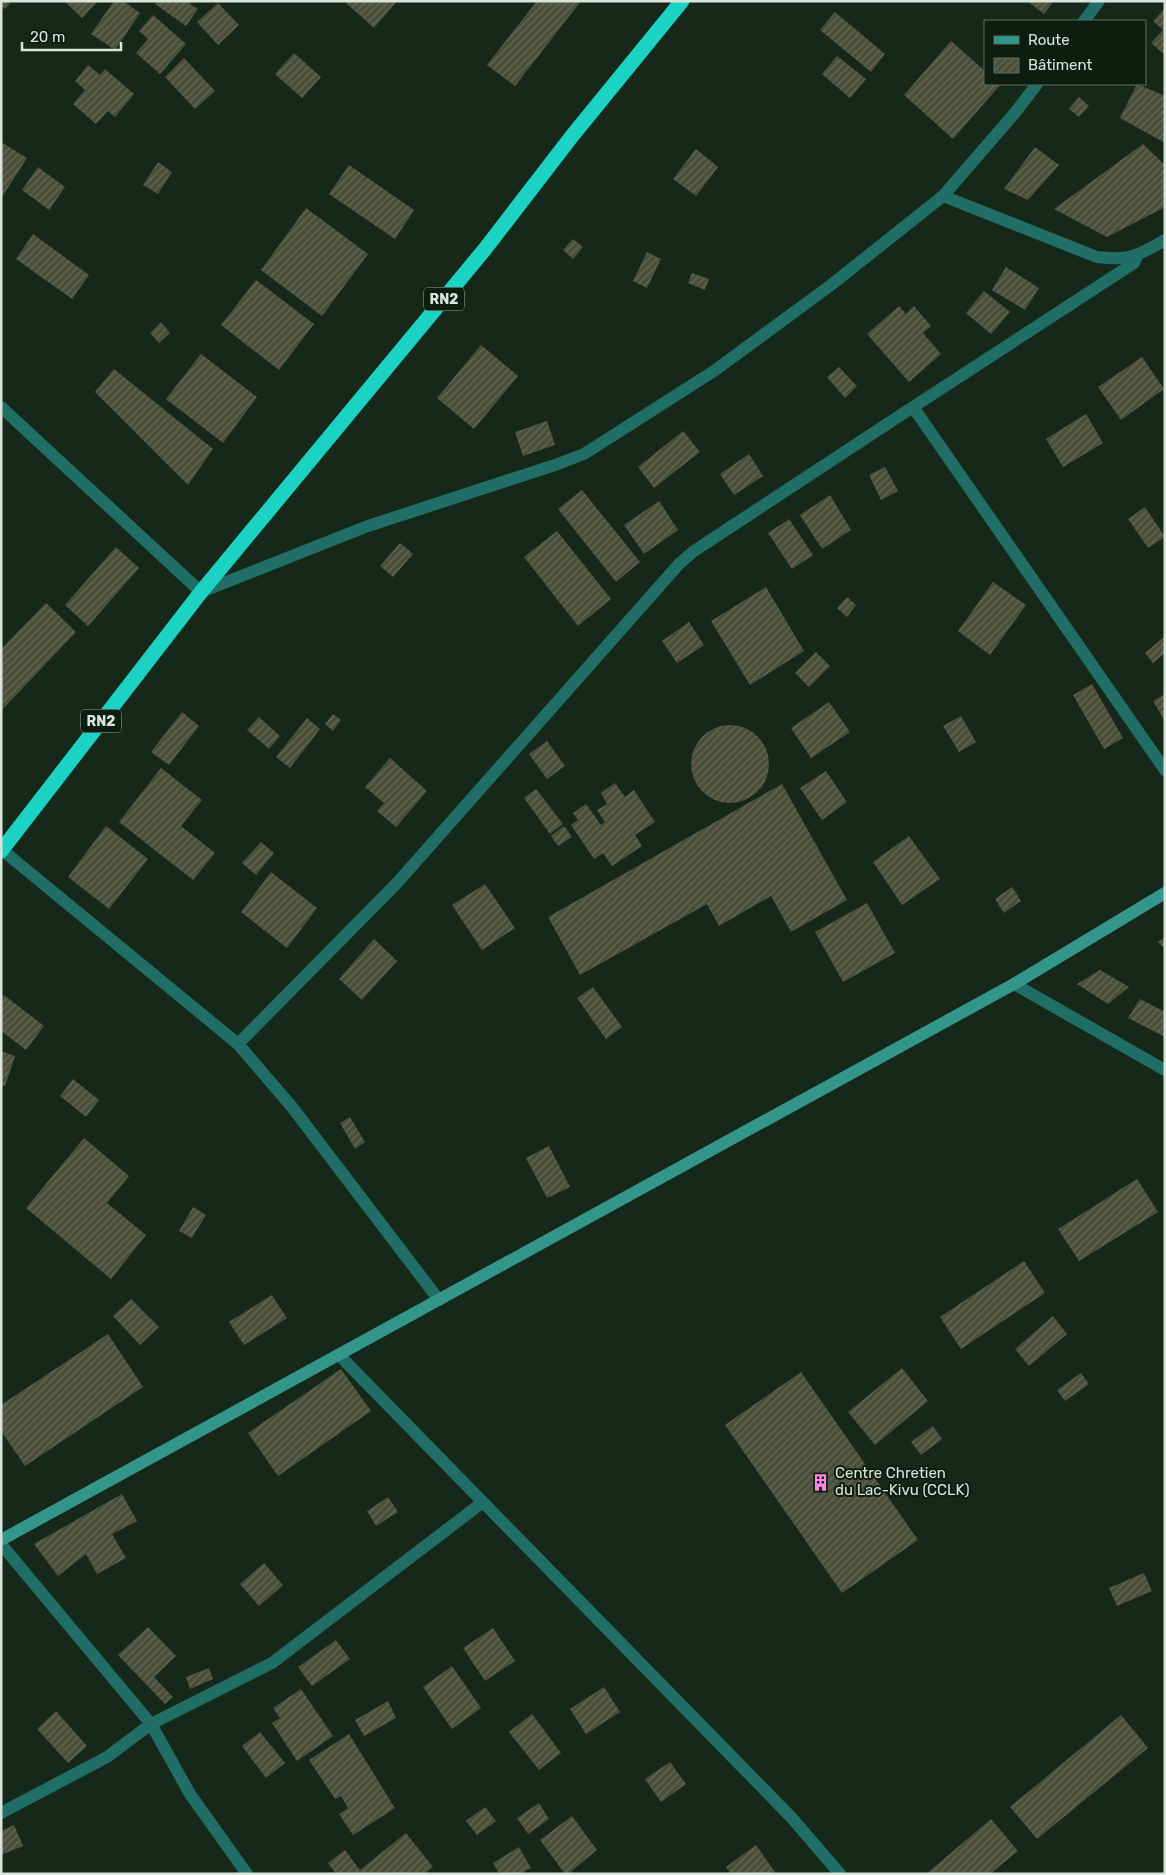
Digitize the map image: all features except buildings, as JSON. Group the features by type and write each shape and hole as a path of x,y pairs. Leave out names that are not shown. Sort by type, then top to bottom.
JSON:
{"highway":[{"name":"RN2","path":"2,851 201,592 485,249 572,136 682,1"}],"street":[{"path":"1085,20 1099,1"},
{"path":"1,407 201,592 368,526 556,465 584,454 714,372 831,285 943,196 1014,114 1036,85"},
{"path":"943,196 1097,258 1116,260 1138,256 1165,240"},
{"path":"238,1044 397,883 678,564 694,551 1134,263 1138,256"},
{"path":"913,407 1165,770"},
{"path":"2,851 238,1044 292,1107 439,1300"},
{"path":"1,1540 1014,984 1165,893"},
{"path":"1014,984 1165,1070"},
{"path":"339,1355 791,1818 840,1874"},
{"path":"1,1813 108,1756 152,1724 272,1663 483,1502"},
{"path":"1,1544 152,1724 190,1794 247,1874"}],"place":[{"name":"Centre Chretien du Lac-Kivu (CCLK)","path":"821,1482"}]}
